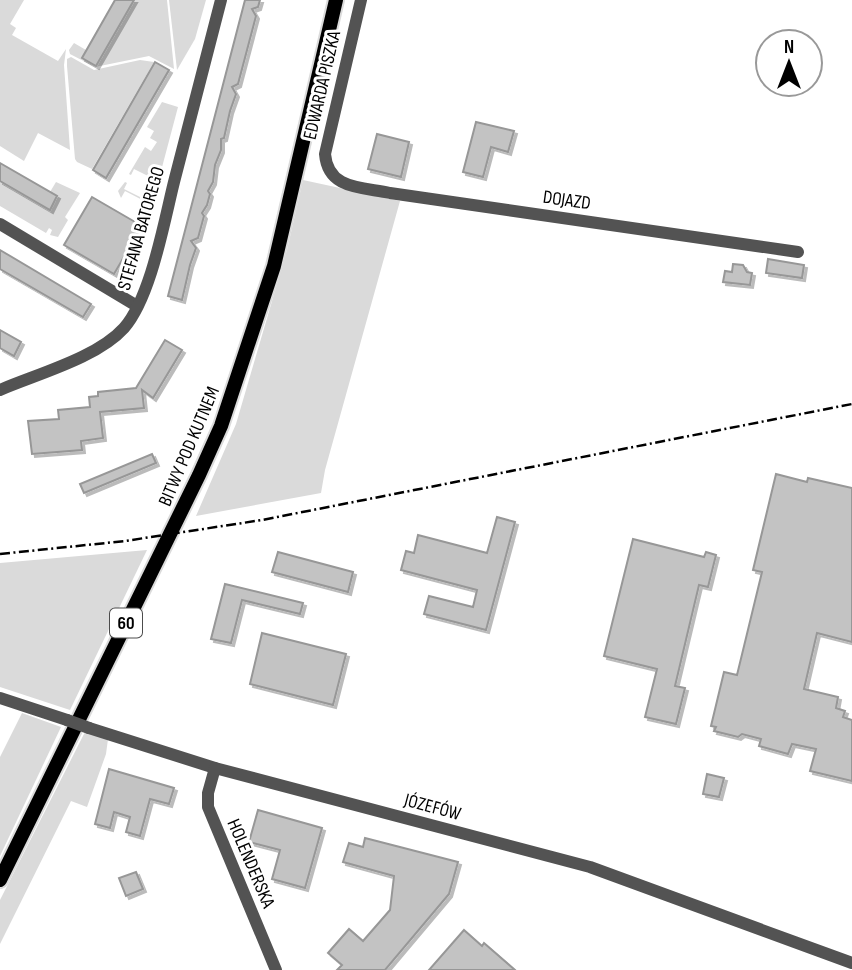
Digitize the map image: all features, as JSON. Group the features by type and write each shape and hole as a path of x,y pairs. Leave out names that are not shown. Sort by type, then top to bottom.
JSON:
{"main road":[{"name":"BITWY POD KUTNEM","path":"0,880 188,499 221,426 274,266 336,0"}],"street":[{"name":"STEFANA BATOREGO","path":"0,390 103,345 124,327 137,306 149,278 221,0"},
{"name":"EDWARDA PISZKA","path":"333,177 326,168 325,154 361,0"},
{"name":"DOJAZD","path":"333,177 342,183 390,193 798,252"},
{"path":"0,224 137,306"},
{"name":"JÓZEFÓW","path":"0,698 215,768 590,867 852,963"},
{"name":"HOLENDERSKA","path":"215,768 208,793 208,807 276,970"}],"shaded area":[{"path":"0,0 24,0 10,24 16,28 12,35 58,61 66,49 64,65 70,150 38,133 24,161 0,146"},
{"path":"134,0 167,0 174,69 149,56 95,67 70,54 69,50 74,43 86,50 82,58 96,66"},
{"path":"169,0 206,0 195,39 177,70"},
{"path":"71,57 94,70 140,60 154,62 92,169 75,159 67,66 67,59"},
{"path":"162,102 178,107 152,205 125,191 121,198 118,191 125,182 127,183 124,189 148,201 155,188 151,186 154,179 134,169 131,175 129,174 145,147 151,151 157,142 150,138 154,131 147,127"},
{"path":"303,180 400,201 325,470 321,493 196,516 236,424 287,250"},
{"path":"0,182 49,210 58,197 50,192 56,182 80,193 65,217 68,220 58,237 50,235 52,230 49,228 46,233 0,206"},
{"path":"147,550 70,710 0,687 0,563"},
{"path":"22,713 61,727 0,856 0,757"},
{"path":"85,732 108,739 106,754 87,807 71,801 0,944 0,900"}],"building":[{"path":"115,0 134,0 96,66 82,58"},
{"path":"245,0 260,0 258,7 252,9 256,16 238,84 232,87 236,94 224,138 221,139 221,150 208,191 210,194 207,205 202,213 204,216 198,238 191,241 196,248 182,300 168,296"},
{"path":"155,62 169,70 106,178 93,170"},
{"path":"476,122 514,131 508,152 491,147 483,177 463,172"},
{"path":"377,134 409,142 401,177 368,169"},
{"path":"0,163 57,196 50,210 0,181"},
{"path":"92,197 142,226 114,274 64,245"},
{"path":"0,250 91,304 83,317 0,269"},
{"path":"768,259 804,265 802,278 766,273"},
{"path":"733,264 743,265 747,272 752,273 750,285 723,282 725,271 732,272"},
{"path":"0,330 21,342 14,356 0,348"},
{"path":"165,340 182,350 153,398 142,390 144,408 100,412 103,438 81,441 82,450 32,454 28,421 59,419 58,410 90,407 89,397 98,396 98,392 136,388"},
{"path":"152,454 156,463 84,493 80,484"},
{"path":"776,474 807,482 808,478 852,488 852,642 817,633 804,689 838,697 836,708 845,711 843,717 852,720 852,781 810,771 816,749 792,744 788,754 759,746 761,739 714,731 716,727 711,726 724,672 737,675 762,572 753,570"},
{"path":"497,517 515,522 486,630 424,614 429,596 473,607 477,590 401,570 406,551 414,553 418,535 487,553"},
{"path":"633,539 704,557 706,552 716,555 708,587 699,585 675,686 685,688 676,724 645,717 657,669 604,656"},
{"path":"278,552 353,572 348,592 272,572"},
{"path":"225,584 303,603 300,614 242,600 231,643 211,639"},
{"path":"262,633 346,654 333,705 250,684"},
{"path":"109,769 174,788 169,804 150,799 140,836 126,832 130,817 114,812 110,828 95,824"},
{"path":"707,774 724,778 719,797 703,794"},
{"path":"258,810 322,828 305,888 272,879 280,850 249,842"},
{"path":"365,838 458,862 449,894 385,970 337,970 342,965 328,953 349,929 363,941 390,910 394,876 343,862 349,843 363,847"},
{"path":"136,872 143,889 126,896 119,878"},
{"path":"464,930 482,946 484,943 515,970 429,970"}],"railway":[{"path":"0,554 125,541 262,520 852,404"}]}
